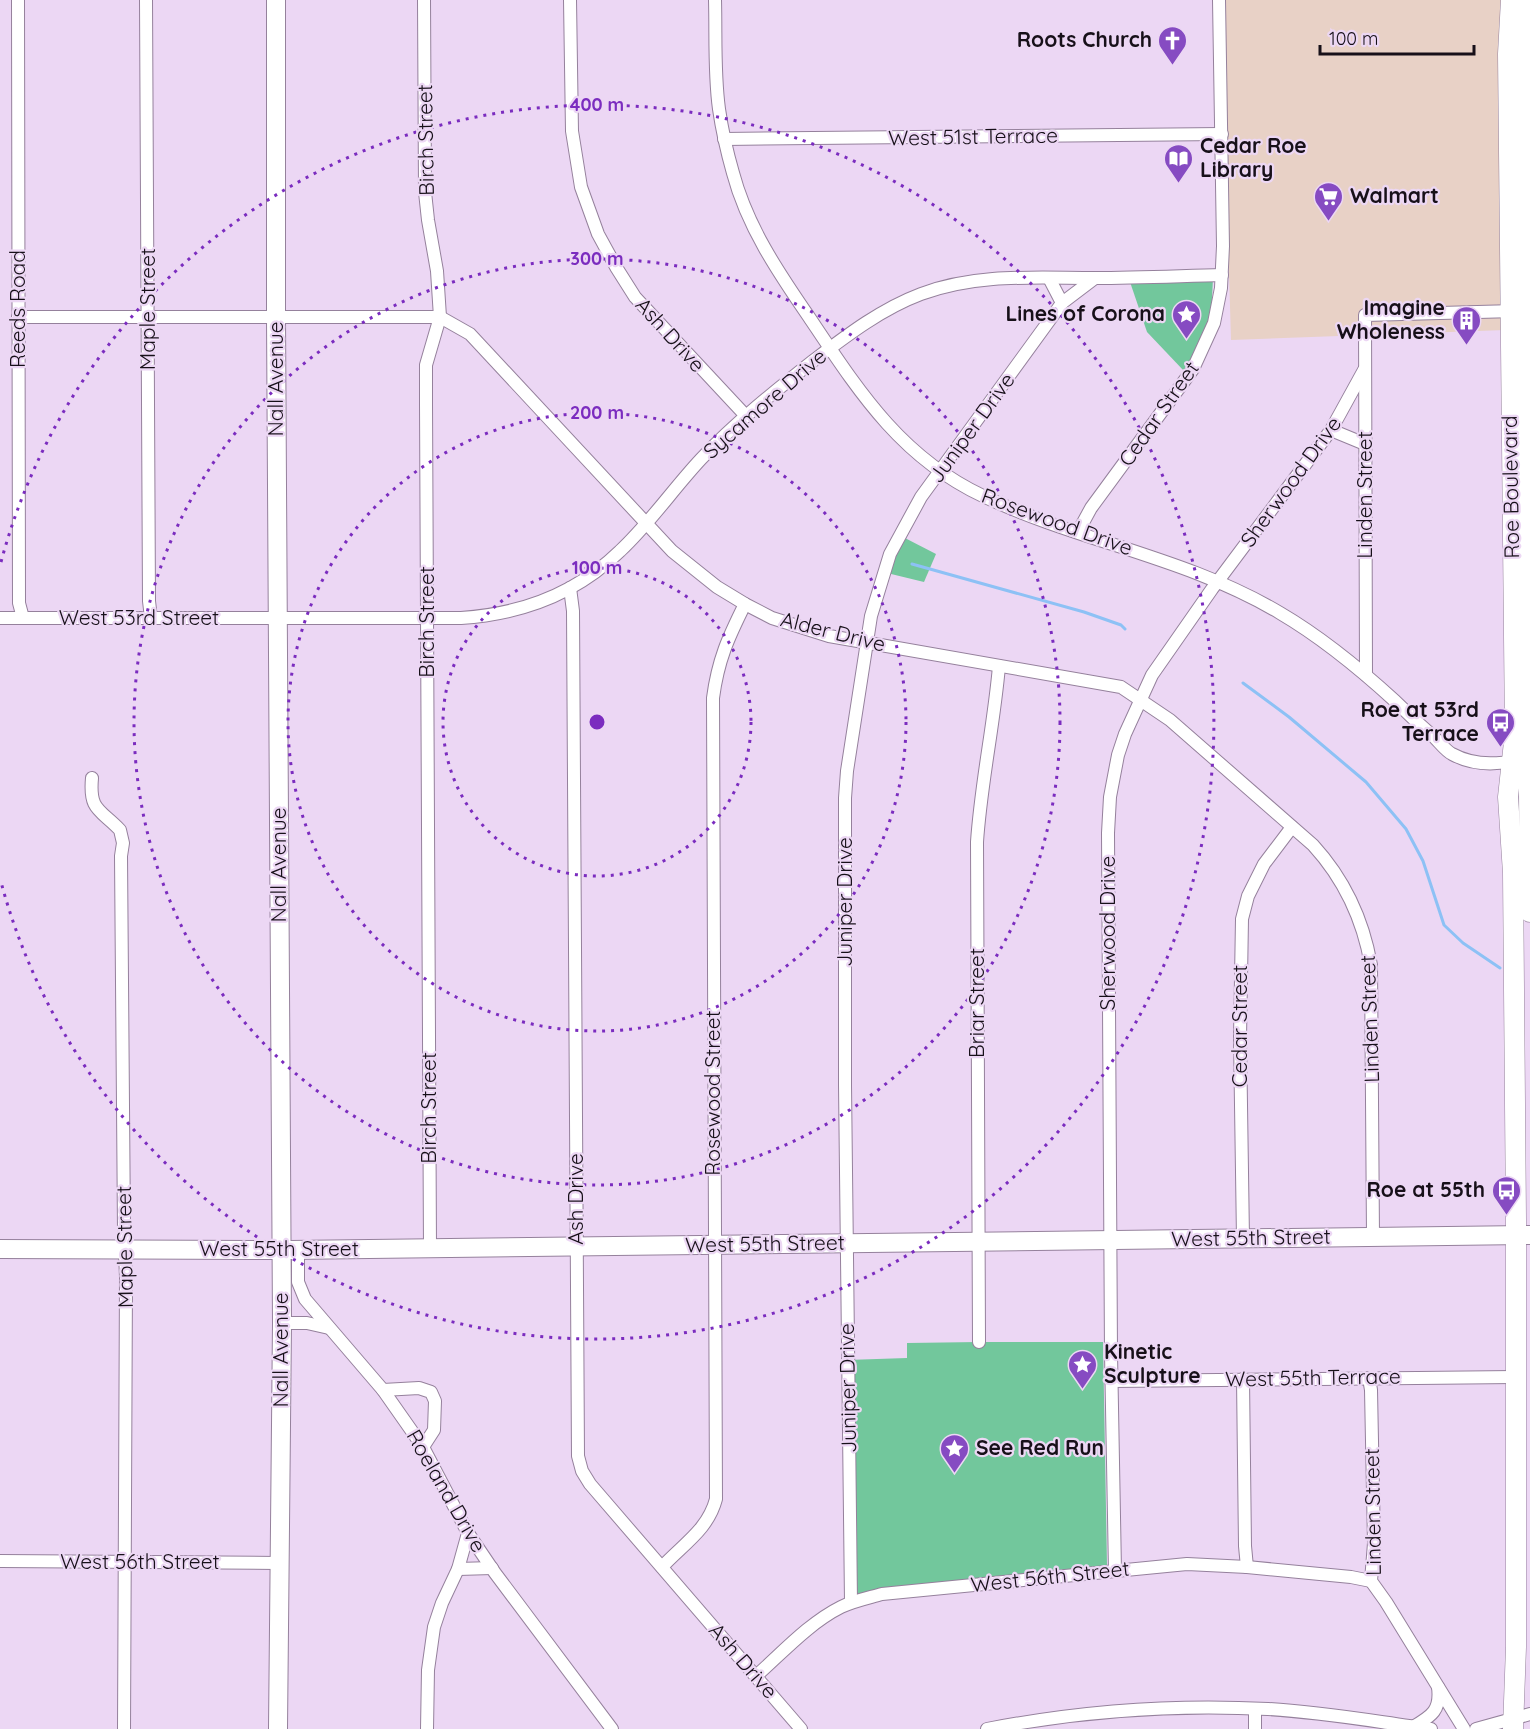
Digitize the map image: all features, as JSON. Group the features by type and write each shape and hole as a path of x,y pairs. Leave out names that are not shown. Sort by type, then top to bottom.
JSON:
{"main road":[{"name":"Roe Boulevard","path":"1511,0 1521,40"},
{"name":"Roe Boulevard","path":"1529,0 1521,40 1521,207 1517,311 1522,457 1515,733 1523,759 1509,797 1530,912"},
{"name":"Roe Boulevard","path":"1519,1720 1516,1647 1515,1377 1523,1235 1524,873"}],"street":[{"name":"Reeds Road","path":"18,0 19,603 23,618"},
{"name":"Maple Street","path":"146,0 151,618"},
{"name":"Nall Avenue","path":"276,0 278,619 290,1250 282,1323 278,1729"},
{"name":"Birch Street","path":"424,0 425,192 437,271 440,317 426,365 430,1248"},
{"name":"Ash Drive","path":"570,0 572,131 581,187 598,234 635,297 746,416"},
{"name":"Rosewood Drive","path":"715,0 717,86 724,139 734,177 746,209 765,249 830,349 878,415 911,448 981,495 1019,511 1230,585 1281,614 1366,675 1452,754 1479,763 1500,764 1523,759"},
{"name":"Cedar Street","path":"1078,532 1092,508 1200,357 1214,323 1222,275 1219,0"},
{"name":"West 51st Terrace","path":"724,139 1222,134"},
{"name":"Sycamore Drive","path":"278,619 492,616 519,610 570,588 622,550 700,460 746,416 830,349 875,318 920,294 953,284 993,278 1222,275"},
{"path":"1049,278 1062,303"},
{"name":"Juniper Drive","path":"851,1602 846,1243 845,798 847,771 867,644 876,597 890,554 916,505 1062,303 1095,278"},
{"name":"Linden Street","path":"1366,675 1365,315 1517,311"},
{"path":"18,317 440,317"},
{"name":"Alder Drive","path":"440,317 470,334 685,563 745,604 798,627 829,636 1121,687 1170,720 1292,827"},
{"name":"Sherwood Drive","path":"1115,1570 1111,1381 1109,809 1118,755 1140,699 1175,639 1331,430 1364,370"},
{"path":"1331,430 1365,444"},
{"name":"Ash Drive","path":"570,588 573,623 578,1456 582,1471 590,1484 801,1729"},
{"name":"Rosewood Street","path":"662,1567 704,1525 712,1513 716,1499 712,698 717,668 745,604"},
{"name":"West 53rd Street","path":"0,618 278,619"},
{"name":"Briar Street","path":"979,1342 976,842 979,805 999,666"},
{"name":"Maple Street","path":"92,778 91,792 96,809 120,830 123,843 121,856 125,1249 124,1729"},
{"name":"Cedar Street","path":"1243,1239 1240,1038 1242,919 1248,896 1264,864 1292,827"},
{"name":"Linden Street","path":"1292,827 1328,861 1356,909 1367,939 1371,965 1373,1236"},
{"name":"West 55th Street","path":"0,1249 290,1250 1523,1235"},
{"name":"Roeland Drive","path":"290,1250 305,1299 383,1390 423,1447 468,1533 612,1729"},
{"path":"282,1323 306,1323 329,1328"},
{"name":"West 55th Terrace","path":"1111,1381 1515,1377"},
{"name":"Linden Street","path":"1369,1378 1374,1544 1371,1581 1464,1729"},
{"path":"1243,1379 1244,1535 1247,1567"},
{"path":"383,1390 419,1388 431,1392 435,1401 434,1430 423,1447"},
{"path":"428,1729 428,1670 432,1639 442,1604 458,1569 468,1533"},
{"name":"West 56th Street","path":"0,1561 279,1563"},
{"name":"West 56th Street","path":"756,1676 838,1608 882,1594 1187,1564 1247,1567 1371,1581"},
{"path":"458,1569 492,1568"},
{"path":"1413,1727 1435,1713 1440,1699 1438,1686"},
{"path":"987,1729 1070,1715 1193,1707 1255,1709 1335,1716 1431,1729"},
{"path":"1255,1709 1255,1729"},
{"path":"1476,1729 1519,1720"}],"shaded area":[{"path":"1221,0 1528,0 1530,329 1231,340"}],"green space":[{"path":"1213,277 1211,322 1184,371 1147,332 1129,279"},
{"path":"903,537 936,554 924,582 887,573"},
{"path":"1103,1342 1107,1565 882,1594 851,1602 847,1360 907,1358 907,1343"}],"waterway":[{"path":"912,564 1084,612 1121,625 1125,629"},
{"path":"1243,683 1289,717 1366,782 1406,829 1423,861 1444,925 1463,943 1500,968"}],"place":[{"name":"Roots Church","path":"1173,66"},
{"name":"Cedar Roe Library","path":"1179,184"},
{"name":"Walmart","path":"1329,222"},
{"name":"Lines of Corona","path":"1186,340"},
{"name":"Imagine Wholeness","path":"1466,346"},
{"name":"Roe at 53rd Terrace","path":"1500,748"},
{"name":"Roe at 55th","path":"1506,1216"},
{"name":"Kinetic Sculpture","path":"1083,1390"},
{"name":"See Red Run","path":"955,1474"}]}
